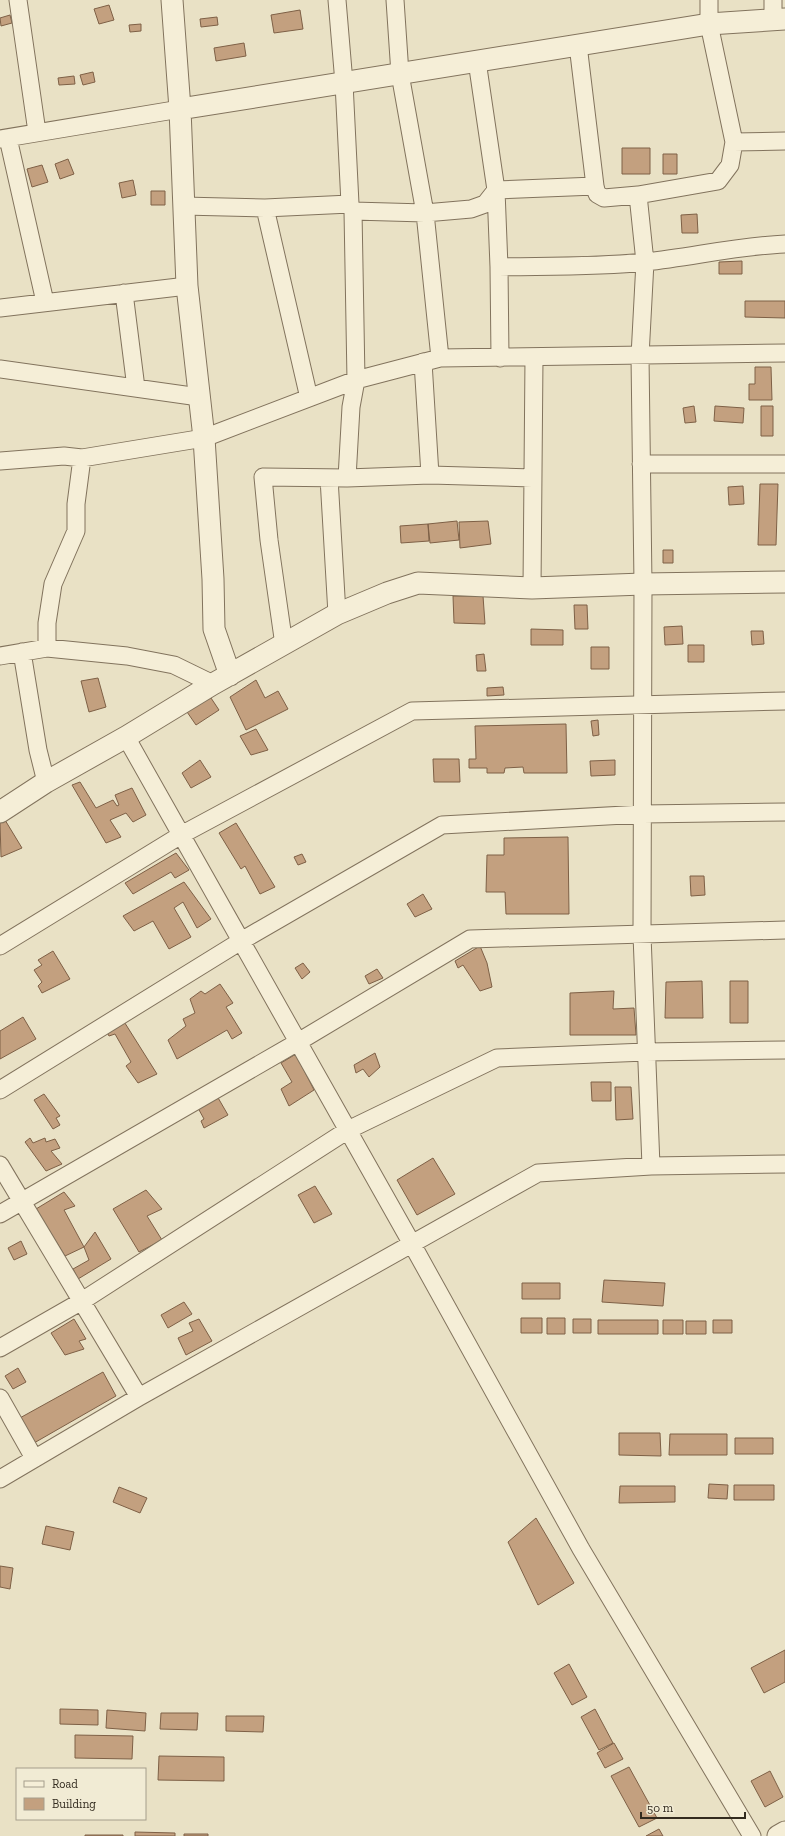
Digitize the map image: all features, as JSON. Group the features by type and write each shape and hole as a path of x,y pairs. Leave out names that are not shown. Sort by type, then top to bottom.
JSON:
{"street":[{"path":"18,0 37,132"},
{"path":"175,0 187,286 204,438 213,579 214,629 221,680"},
{"path":"337,0 344,83 351,207 356,380 351,408 347,478"},
{"path":"395,0 400,74 425,213 440,358"},
{"path":"578,45 597,194 604,198 638,195 718,181 730,166 734,142 709,24 709,0"},
{"path":"45,302 4,138 777,13"},
{"path":"477,61 496,190 500,358"},
{"path":"734,142 785,141"},
{"path":"183,206 265,208 351,207 425,213 471,209 485,204 496,190 595,186"},
{"path":"638,195 645,262 640,356 643,584 642,935 651,1166"},
{"path":"265,208 309,398"},
{"path":"499,267 573,266 645,262 744,247 785,244"},
{"path":"0,308 187,286"},
{"path":"124,293 136,388"},
{"path":"0,461 64,456 82,458 204,438 356,380 440,358 534,358 785,353"},
{"path":"532,588 534,358"},
{"path":"422,362 430,475"},
{"path":"0,368 199,397"},
{"path":"47,648 47,623 53,584 76,531 76,504 82,458"},
{"path":"641,464 785,464"},
{"path":"284,645 269,540 264,477 347,478 430,475 532,478"},
{"path":"330,478 337,614"},
{"path":"0,812 46,782 337,614 387,593 418,583 532,588 643,584 785,582"},
{"path":"0,656 47,648 127,656 174,665 221,680"},
{"path":"22,652 38,750 46,782"},
{"path":"0,946 181,835 412,711 785,701"},
{"path":"126,737 412,1244 581,1549 752,1836"},
{"path":"0,1090 241,941 442,825 643,814 785,812"},
{"path":"0,1214 298,1042 470,940 785,930"},
{"path":"0,1348 82,1301 348,1130 497,1058 646,1052 785,1050"},
{"path":"0,1479 139,1397 538,1173 651,1166 785,1164"},
{"path":"0,1165 139,1397"},
{"path":"0,1398 34,1458"},
{"path":"778,1836 785,1832"}],"building":[{"path":"109,5 114,20 99,24 94,9"},
{"path":"300,10 303,29 274,33 271,15"},
{"path":"10,15 12,23 1,26 0,18"},
{"path":"217,17 218,25 201,27 200,19"},
{"path":"141,24 141,31 130,32 129,25"},
{"path":"244,43 246,56 216,61 214,48"},
{"path":"93,72 95,82 83,85 80,75"},
{"path":"74,76 75,84 59,85 58,78"},
{"path":"622,148 650,148 650,174 622,174"},
{"path":"663,154 677,154 677,174 663,174"},
{"path":"68,159 74,174 60,179 55,164"},
{"path":"42,165 48,182 32,187 27,169"},
{"path":"133,180 136,195 122,198 119,183"},
{"path":"151,191 165,191 165,205 151,205"},
{"path":"697,214 698,233 682,233 681,215"},
{"path":"742,261 742,274 719,274 719,262"},
{"path":"745,301 785,301 785,318 745,317"},
{"path":"755,367 771,367 772,400 749,400 749,384 755,384"},
{"path":"694,406 696,422 685,423 683,408"},
{"path":"715,406 744,408 743,423 714,421"},
{"path":"761,406 773,406 773,436 761,436"},
{"path":"760,484 778,484 776,545 758,545"},
{"path":"743,486 744,504 729,505 728,487"},
{"path":"457,521 459,540 430,543 428,524"},
{"path":"488,521 491,544 460,548 459,522"},
{"path":"428,524 429,541 401,543 400,526"},
{"path":"663,550 673,550 673,563 663,563"},
{"path":"453,596 483,596 485,624 454,623"},
{"path":"574,605 587,605 588,629 575,629"},
{"path":"682,626 683,644 665,645 664,627"},
{"path":"531,629 563,630 563,645 531,645"},
{"path":"751,631 763,631 764,644 752,645"},
{"path":"688,645 704,645 704,662 688,662"},
{"path":"591,647 609,647 609,669 591,669"},
{"path":"484,654 486,671 477,671 476,655"},
{"path":"98,678 106,707 89,712 81,681"},
{"path":"256,680 265,698 278,691 288,709 246,730 230,697"},
{"path":"503,687 504,695 487,696 487,688"},
{"path":"211,698 219,710 196,725 185,709"},
{"path":"598,720 599,735 593,736 591,721"},
{"path":"566,724 567,773 524,773 523,767 505,768 504,773 487,773 487,768 469,768 469,759 476,759 475,726"},
{"path":"256,729 268,750 251,755 240,736"},
{"path":"433,759 459,759 460,782 434,782"},
{"path":"200,760 211,777 191,788 182,773"},
{"path":"615,760 615,775 591,776 590,761"},
{"path":"80,782 96,808 113,800 117,806 119,805 115,795 132,788 146,815 133,822 126,813 110,820 121,837 106,843 72,785"},
{"path":"5,820 22,848 1,857 0,822"},
{"path":"236,823 275,887 260,894 245,866 241,869 219,833"},
{"path":"568,837 569,914 506,914 505,892 486,892 487,855 504,855 504,838"},
{"path":"176,853 189,870 175,878 171,872 133,894 125,883"},
{"path":"302,854 306,862 298,865 294,857"},
{"path":"690,876 704,876 705,895 691,896"},
{"path":"184,882 211,919 197,928 183,902 174,908 191,937 169,949 153,921 134,931 123,916"},
{"path":"423,894 432,909 415,917 407,904"},
{"path":"480,946 487,963 492,987 480,991 463,965 458,968 455,961"},
{"path":"53,951 70,979 42,993 38,986 42,982 34,970 42,965 38,960"},
{"path":"303,963 310,972 302,979 295,968"},
{"path":"377,969 383,978 369,984 365,976"},
{"path":"702,981 703,1018 665,1018 666,982"},
{"path":"730,981 748,981 748,1023 730,1023"},
{"path":"220,984 233,1003 226,1007 242,1033 232,1039 227,1030 177,1059 168,1040 186,1026 183,1019 195,1013 190,999 201,991 205,994"},
{"path":"614,991 613,1009 634,1008 636,1035 570,1035 570,993"},
{"path":"23,1017 36,1039 0,1059 0,1031"},
{"path":"123,1020 157,1074 138,1083 126,1066 131,1062 115,1034 109,1036 105,1029"},
{"path":"375,1053 380,1067 369,1077 363,1069 356,1073 354,1065"},
{"path":"296,1054 314,1090 289,1106 281,1089 292,1082 281,1063"},
{"path":"591,1082 611,1082 611,1101 592,1101"},
{"path":"615,1087 631,1087 633,1119 616,1120"},
{"path":"44,1094 60,1116 56,1118 60,1125 53,1129 34,1100"},
{"path":"217,1096 228,1115 204,1128 201,1121 204,1119 198,1108"},
{"path":"30,1138 33,1143 45,1138 46,1142 55,1139 60,1148 51,1151 62,1164 46,1171 25,1142"},
{"path":"433,1158 455,1194 417,1215 397,1180"},
{"path":"315,1186 332,1214 314,1223 298,1195"},
{"path":"146,1190 162,1209 147,1216 162,1240 139,1252 113,1209"},
{"path":"64,1192 75,1206 64,1210 84,1247 65,1256 36,1209"},
{"path":"95,1232 111,1259 78,1279 73,1269 89,1260 84,1247"},
{"path":"21,1241 27,1254 14,1260 8,1248"},
{"path":"604,1280 665,1283 663,1306 602,1302"},
{"path":"522,1283 560,1283 560,1299 522,1299"},
{"path":"184,1302 192,1314 168,1328 161,1315"},
{"path":"521,1318 542,1318 542,1333 521,1333"},
{"path":"547,1318 565,1318 565,1334 547,1334"},
{"path":"74,1319 86,1339 79,1341 84,1349 65,1355 51,1333"},
{"path":"199,1319 212,1341 186,1355 178,1338 193,1331 189,1323"},
{"path":"573,1319 591,1319 591,1333 573,1333"},
{"path":"598,1320 658,1320 658,1334 598,1334"},
{"path":"663,1320 683,1320 683,1334 663,1334"},
{"path":"713,1320 732,1320 732,1333 713,1333"},
{"path":"686,1321 706,1321 706,1334 686,1334"},
{"path":"18,1368 26,1382 13,1389 5,1376"},
{"path":"103,1372 116,1396 34,1443 18,1419"},
{"path":"619,1433 660,1433 661,1456 619,1455"},
{"path":"670,1434 727,1434 727,1455 669,1455"},
{"path":"735,1438 773,1438 773,1454 735,1454"},
{"path":"709,1484 728,1485 727,1499 708,1498"},
{"path":"734,1485 774,1485 774,1500 734,1500"},
{"path":"620,1486 675,1486 675,1502 619,1503"},
{"path":"119,1487 147,1498 140,1513 113,1502"},
{"path":"536,1518 574,1583 538,1605 508,1542"},
{"path":"46,1526 74,1532 70,1550 42,1544"},
{"path":"0,1566 13,1568 10,1589 0,1587"},
{"path":"785,1650 785,1682 764,1693 751,1668"},
{"path":"569,1664 587,1697 572,1705 554,1673"},
{"path":"60,1709 98,1710 98,1725 60,1724"},
{"path":"595,1709 613,1743 599,1750 581,1717"},
{"path":"107,1710 146,1713 145,1731 106,1728"},
{"path":"161,1713 198,1713 197,1730 160,1729"},
{"path":"226,1716 264,1716 263,1732 226,1731"},
{"path":"75,1735 133,1736 132,1759 75,1758"},
{"path":"614,1743 623,1759 605,1768 597,1753"},
{"path":"159,1756 224,1757 224,1781 158,1780"},
{"path":"629,1767 657,1818 639,1827 611,1776"},
{"path":"770,1771 783,1797 765,1807 751,1781"},
{"path":"659,1829 663,1836 646,1836"},
{"path":"135,1832 175,1833 175,1836 135,1836"},
{"path":"184,1834 208,1834 208,1836 184,1836"},
{"path":"123,1835 123,1836 85,1836"}]}
